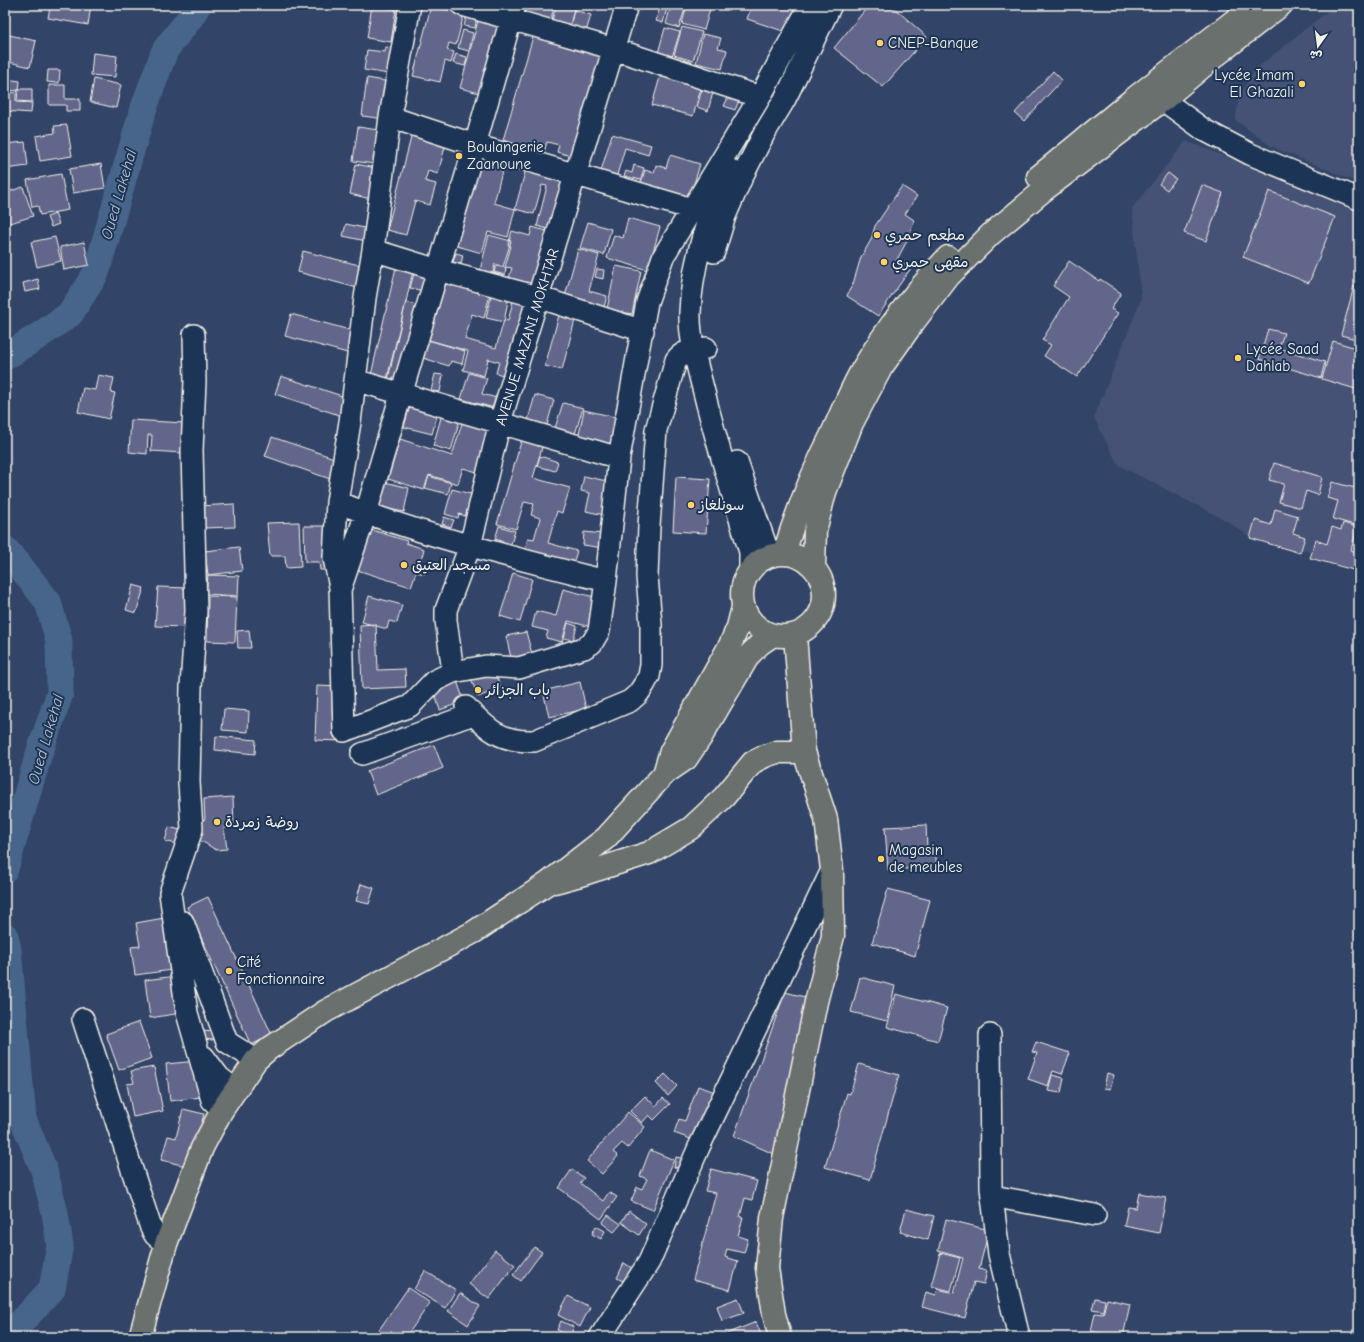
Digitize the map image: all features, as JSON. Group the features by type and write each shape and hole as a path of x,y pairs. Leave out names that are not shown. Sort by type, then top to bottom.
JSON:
{"main road":[{"path":"780,554 808,482 861,371 892,324 926,280 970,234 1052,165 1132,100 1254,5"},
{"path":"814,568 815,531 825,492 852,423 881,368 912,322 949,276 991,234 1044,190 1163,100 1213,58 1281,5"},
{"path":"780,554 795,556 805,560 814,568 824,589 824,601 814,622 805,630 795,635 773,635 763,632 747,617 743,607 741,594 743,581 757,562 766,557 780,554"},
{"path":"664,774 671,751 730,645 738,627 743,607"},
{"path":"140,1337 166,1244 202,1148 222,1110 256,1060 270,1048 326,1011 474,932 548,883 606,838 664,774 686,759 749,656 760,644 773,635"},
{"path":"780,1337 774,1314 767,1268 772,1218 816,1002 833,936 832,870 826,819 804,752 795,635"},
{"path":"548,883 577,876 648,853 691,828 724,797 753,762 778,752 804,752"}],"street":[{"path":"410,5 390,117 373,250 337,502 334,558 340,587 344,731 410,706 434,681 454,672 486,666 519,668 584,648 595,640 598,631 606,581 620,458 647,302 663,257 760,97 811,5"},
{"path":"462,5 512,12 614,49 760,97"},
{"name":"AVENUE MAZANI MOKHTAR","path":"454,672 446,620 446,610 470,546 500,422 627,5"},
{"path":"750,570 750,552 720,451 700,349 690,313 698,255 711,210 733,160 764,98 799,39 811,5"},
{"path":"780,554 766,546 731,445 714,384 700,349 705,316 706,293 712,259 725,216 742,177 764,134 785,99 831,5"},
{"path":"340,587 366,513 475,144 512,12"},
{"path":"1163,100 1204,130 1250,154 1359,199"},
{"path":"390,117 576,175 692,209"},
{"path":"373,250 438,270 538,297 643,331"},
{"path":"194,335 195,381 192,450 196,611 191,687 189,782 192,829 170,893 188,1013 212,1100 222,1110"},
{"path":"362,754 469,710 488,728 498,735 509,739 534,741 630,701 638,694 649,676 651,665 651,625 647,576 648,526 656,430 676,360 681,354 700,349"},
{"path":"355,380 620,458"},
{"path":"337,502 366,513 470,546 606,581"},
{"path":"600,1337 649,1262 699,1147 832,870"},
{"path":"170,893 181,917 227,1042 256,1060"},
{"path":"83,1019 151,1228 155,1235 166,1244"},
{"path":"990,1035 992,1196 999,1254 1018,1337"},
{"path":"198,1047 208,1064 219,1077 235,1090"},
{"path":"992,1196 1095,1215"}],"shaded area":[{"name":"Lycée Imam El Ghazali","path":"1335,5 1359,5 1359,183 1272,147 1235,120 1239,97 1253,71"},
{"name":"Lycée Saad Dahlab","path":"1186,141 1359,209 1359,564 1251,538 1227,521 1118,465 1094,418 1141,299 1132,208"}],"building":[{"path":"70,5 91,5 88,25 48,18 50,7 69,10"},
{"path":"372,5 396,9 391,42 367,38"},
{"path":"527,5 554,5 551,20 525,13"},
{"path":"556,5 575,5 570,25 552,21"},
{"path":"671,5 685,9 679,28 666,24"},
{"path":"687,5 695,5 710,9 704,30 682,24"},
{"path":"752,5 802,5 786,32 747,19"},
{"name":"CNEP-Banque","path":"869,5 891,5 927,37 883,87 834,48"},
{"path":"431,6 464,14 456,45 449,43 447,50 454,52 451,63 445,61 440,82 413,76"},
{"path":"660,6 667,8 663,23 656,21"},
{"path":"574,10 591,15 586,32 570,27"},
{"path":"467,14 477,16 475,28 464,26"},
{"path":"479,17 500,23 487,72 484,72 479,93 460,88"},
{"path":"682,27 702,32 693,61 674,55"},
{"path":"665,28 680,32 672,57 658,53"},
{"path":"463,30 473,33 469,51 458,48"},
{"path":"534,33 608,55 578,158 557,152 559,145 547,142 544,152 503,140"},
{"path":"5,34 36,41 30,67 5,61"},
{"path":"703,34 721,38 718,48 727,50 722,69 696,63"},
{"path":"386,47 393,48 389,74 364,70 367,50 385,52"},
{"path":"93,53 117,56 115,77 91,75"},
{"path":"456,54 467,57 465,66 453,63"},
{"path":"48,70 60,70 59,83 47,82"},
{"path":"662,70 703,81 693,116 652,105"},
{"path":"1053,71 1062,80 1024,121 1015,113"},
{"path":"367,78 390,82 385,119 362,116"},
{"path":"5,79 20,81 19,91 5,90"},
{"path":"94,79 121,85 116,108 90,102"},
{"path":"704,82 715,85 708,111 697,107"},
{"path":"49,85 65,85 65,99 80,99 80,111 66,111 66,105 49,105"},
{"path":"18,89 32,89 32,102 17,101"},
{"path":"731,91 741,96 735,110 724,106"},
{"path":"5,92 16,93 16,102 32,103 31,113 5,111"},
{"path":"67,125 72,156 40,161 36,136 55,133 54,126"},
{"path":"358,127 385,131 381,165 353,161"},
{"path":"413,130 447,139 438,174 428,171 425,181 436,184 430,205 415,201 406,235 387,230"},
{"path":"612,134 651,145 648,155 625,148 617,175 601,171"},
{"path":"25,142 28,166 5,169 5,144"},
{"path":"670,155 700,164 690,197 641,183 645,170 654,173 656,165 666,168"},
{"path":"480,161 503,168 494,203 515,209 508,237 488,232 482,253 457,246"},
{"path":"101,164 105,188 73,193 69,169"},
{"path":"356,164 381,169 375,200 350,194"},
{"path":"527,165 572,177 558,232 537,226 547,186 542,185 534,214 515,209"},
{"path":"634,165 644,168 641,180 624,176 626,171 632,173"},
{"path":"1168,173 1176,179 1167,190 1159,184"},
{"path":"61,174 68,210 40,215 38,206 32,207 27,180"},
{"path":"1202,185 1223,193 1206,241 1184,233"},
{"path":"902,186 917,196 905,214 914,220 908,239 892,269 898,259 911,268 878,316 847,296 853,284 861,257 871,240 875,226"},
{"path":"23,187 33,216 7,224 5,218 5,193"},
{"path":"1269,191 1335,217 1309,283 1243,257"},
{"path":"55,214 59,224 51,227 47,217"},
{"path":"628,218 660,227 648,270 607,258 614,235 623,238"},
{"path":"588,222 611,229 604,255 580,248"},
{"path":"346,224 369,229 366,241 343,236"},
{"path":"532,227 554,233 538,286 509,278 512,268 505,267 511,246 508,245 512,231 530,236"},
{"path":"489,235 511,241 503,267 495,264 493,273 480,270"},
{"path":"55,237 61,261 37,267 31,242"},
{"path":"84,242 89,265 64,270 60,247"},
{"path":"578,249 599,255 589,291 607,296 604,307 565,296"},
{"path":"303,251 367,267 361,289 298,272"},
{"path":"456,253 463,255 461,264 453,262"},
{"path":"1069,261 1099,281 1100,279 1121,293 1111,309 1118,313 1077,377 1044,356 1051,345 1042,340 1069,297 1053,286"},
{"path":"397,263 414,267 388,379 371,375"},
{"path":"496,266 506,268 505,275 494,272"},
{"path":"616,266 641,271 632,314 607,309"},
{"path":"597,269 604,270 603,279 595,277"},
{"path":"415,270 429,274 424,291 410,288"},
{"path":"447,278 491,290 484,318 472,314 465,339 496,348 504,320 508,321 514,297 535,303 514,378 496,373 499,362 488,359 484,376 463,370 468,351 429,340"},
{"path":"38,279 40,289 25,292 23,283"},
{"path":"1354,286 1359,287 1359,340 1341,335"},
{"path":"492,291 509,295 504,322 486,318"},
{"path":"406,302 416,305 398,382 387,379"},
{"path":"291,314 357,332 351,354 285,336"},
{"path":"559,315 575,320 562,370 545,366"},
{"path":"1268,329 1284,333 1279,348 1325,362 1321,378 1259,359"},
{"path":"428,340 465,351 462,364 451,361 449,366 423,358"},
{"path":"1333,341 1359,349 1359,390 1322,379"},
{"path":"469,373 487,378 482,394 504,400 502,410 461,399"},
{"path":"435,374 443,375 440,392 431,391"},
{"path":"98,375 114,378 111,392 115,393 109,419 78,412 83,388 95,390"},
{"path":"281,376 348,398 342,416 275,394"},
{"path":"535,395 554,400 547,425 528,420"},
{"path":"411,402 439,409 432,434 404,427"},
{"path":"563,403 583,408 575,434 555,428"},
{"path":"584,410 624,419 617,448 578,439"},
{"path":"442,414 460,419 451,451 433,446"},
{"path":"464,417 498,427 484,474 463,468 458,484 429,475 424,490 388,479 400,439 452,456"},
{"path":"131,420 185,423 183,453 151,451 152,435 148,435 147,454 129,452"},
{"path":"523,435 544,441 533,478 570,488 562,513 557,511 548,543 577,551 573,564 525,550 528,538 534,539 540,518 531,515 534,504 524,502 516,529 497,524"},
{"path":"272,437 340,460 333,480 265,456"},
{"path":"540,456 558,462 555,471 537,466"},
{"path":"1274,463 1322,477 1318,495 1306,491 1301,508 1279,502 1284,484 1269,480"},
{"path":"429,476 451,483 448,494 425,488"},
{"path":"584,476 611,482 604,515 586,511 590,493 581,491"},
{"name":"سونلغاز","path":"676,477 710,479 706,533 673,531"},
{"path":"385,482 409,488 404,512 379,507"},
{"path":"1332,482 1359,489 1358,526 1333,519 1338,501 1327,498"},
{"path":"452,489 478,496 472,518 459,514 458,518 445,514"},
{"path":"234,504 235,527 202,528 201,506"},
{"path":"1275,509 1298,516 1293,533 1305,537 1300,553 1250,538 1255,520 1271,525"},
{"path":"444,517 454,520 451,527 442,524"},
{"path":"299,522 301,567 286,568 285,556 270,556 267,523"},
{"path":"1343,523 1357,527 1351,550 1359,553 1357,571 1310,558 1316,540 1327,544 1332,527 1341,530"},
{"path":"304,526 332,526 333,570 320,570 319,562 305,562"},
{"path":"499,526 515,531 511,544 495,539"},
{"path":"369,529 407,541 406,543 424,549 420,564 427,566 425,574 416,572 411,587 357,570"},
{"path":"584,532 604,534 603,548 583,545"},
{"path":"239,547 242,571 208,575 205,551"},
{"path":"513,573 532,579 520,622 500,616"},
{"path":"208,575 239,576 238,596 206,594"},
{"path":"133,585 144,588 136,613 126,610"},
{"path":"158,587 189,588 187,627 155,626"},
{"path":"563,589 598,598 591,627 568,621 562,642 546,638 548,631 532,627 536,611 556,616"},
{"path":"208,596 237,597 235,642 207,641"},
{"path":"369,596 402,605 397,623 389,621 387,629 362,622"},
{"path":"568,623 577,626 573,640 564,638"},
{"path":"376,624 378,670 405,669 406,687 362,689 360,625"},
{"path":"249,630 251,648 238,648 237,631"},
{"path":"526,632 532,654 511,658 506,636"},
{"path":"493,668 501,688 478,697 470,676"},
{"path":"457,681 464,701 440,710 433,689"},
{"path":"580,682 586,709 549,717 543,691"},
{"path":"317,686 342,687 340,741 315,740"},
{"path":"224,709 249,711 248,732 222,730"},
{"path":"216,736 256,740 255,754 215,750"},
{"path":"434,745 443,768 376,795 367,771"},
{"name":"روضة زمردة","path":"233,797 234,827 224,828 227,849 216,850 198,839 196,825 205,819 204,799"},
{"path":"926,825 927,849 935,849 937,867 888,870 885,827"},
{"path":"169,827 180,830 176,844 165,841"},
{"path":"361,884 374,888 369,904 356,901"},
{"path":"888,889 930,900 915,956 872,943"},
{"name":"Cité Fonctionnaire","path":"208,897 272,1035 251,1045 187,907"},
{"path":"164,918 172,970 135,975 131,947 140,946 136,923"},
{"path":"176,976 181,1013 150,1018 145,980"},
{"path":"860,977 895,986 887,1021 851,1012"},
{"path":"785,992 813,999 778,1156 734,1136"},
{"path":"896,994 947,1008 938,1041 887,1027"},
{"path":"139,1022 152,1058 119,1070 106,1034"},
{"path":"203,1031 214,1032 213,1040 202,1039"},
{"path":"1036,1042 1070,1053 1062,1074 1053,1071 1048,1086 1028,1079 1037,1053 1032,1052"},
{"path":"197,1061 201,1097 170,1101 166,1064"},
{"path":"859,1064 899,1075 870,1180 825,1167 847,1093 850,1094"},
{"path":"154,1067 163,1111 133,1117 127,1084 134,1083 131,1071"},
{"path":"1107,1073 1114,1075 1110,1089 1104,1088"},
{"path":"665,1074 677,1086 668,1096 656,1083"},
{"path":"1052,1075 1064,1078 1061,1093 1048,1091"},
{"path":"698,1086 715,1092 696,1141 674,1133 679,1119 685,1121"},
{"path":"645,1096 656,1106 663,1098 670,1104 654,1120 649,1115 642,1123 630,1111"},
{"path":"183,1109 204,1114 190,1167 161,1160 168,1136 176,1138"},
{"path":"628,1112 645,1127 628,1148 622,1143 613,1152 618,1156 602,1174 587,1161"},
{"path":"650,1150 674,1160 653,1210 631,1201 637,1187 642,1189 647,1179 640,1176"},
{"path":"676,1157 686,1159 685,1169 674,1167"},
{"path":"572,1169 584,1178 580,1183 603,1201 609,1192 617,1197 601,1219 559,1188"},
{"path":"711,1169 757,1181 752,1200 745,1198 740,1217 743,1217 738,1236 748,1239 744,1253 727,1249 725,1257 738,1261 730,1290 693,1280 716,1193 705,1191"},
{"path":"1139,1193 1166,1198 1159,1233 1124,1226 1128,1207 1136,1208"},
{"path":"906,1209 934,1216 928,1240 900,1232"},
{"path":"629,1211 646,1224 639,1235 621,1222"},
{"path":"608,1215 621,1224 614,1232 602,1223"},
{"path":"946,1219 989,1230 979,1269 987,1271 984,1284 974,1282 965,1318 922,1307 926,1292 936,1295 938,1289 954,1293 963,1258 938,1251"},
{"path":"596,1226 605,1231 601,1239 592,1234"},
{"path":"534,1247 542,1252 521,1281 513,1275"},
{"path":"495,1250 515,1265 489,1299 469,1284"},
{"path":"940,1253 960,1258 951,1291 931,1286"},
{"path":"624,1263 632,1268 625,1282 617,1278"},
{"path":"425,1271 456,1290 445,1308 414,1289"},
{"path":"408,1288 430,1303 406,1337 374,1337"},
{"path":"460,1293 480,1306 468,1325 448,1311"},
{"path":"568,1296 590,1307 580,1327 558,1315"},
{"path":"738,1298 744,1313 722,1321 717,1306"},
{"path":"1095,1298 1105,1300 1103,1311 1092,1309"},
{"path":"1107,1299 1130,1304 1123,1337 1091,1331 1095,1313 1103,1314"},
{"path":"561,1321 574,1327 570,1336 557,1330"},
{"path":"756,1322 762,1337 719,1337"},
{"path":"458,1329 467,1337 451,1337"},
{"path":"505,1332 510,1337 501,1337"}],"waterway":[{"name":"Oued Lakehal","path":"5,357 70,314 96,273 142,113 165,50 190,18 198,5"},
{"name":"Oued Lakehal","path":"5,549 48,602 59,641 60,693 38,757 5,869"},
{"name":"Oued Lakehal","path":"5,936 8,949 23,1119 44,1170 55,1213 60,1245 52,1289 13,1331 5,1336"}],"place":[{"name":"CNEP-Banque","path":"880,43"},
{"name":"Lycée Imam El Ghazali","path":"1302,84"},
{"name":"Boulangerie Zaanoune","path":"459,156"},
{"name":"مطعم حمري","path":"877,235"},
{"name":"مقهى حمري","path":"884,262"},
{"name":"Lycée Saad Dahlab","path":"1238,358"},
{"name":"سونلغاز","path":"691,505"},
{"name":"مسجد العتيق","path":"404,565"},
{"name":"باب الجزائر","path":"478,690"},
{"name":"روضة زمردة","path":"217,822"},
{"name":"Magasin de meubles","path":"881,859"},
{"name":"Cité Fonctionnaire","path":"229,971"}]}
